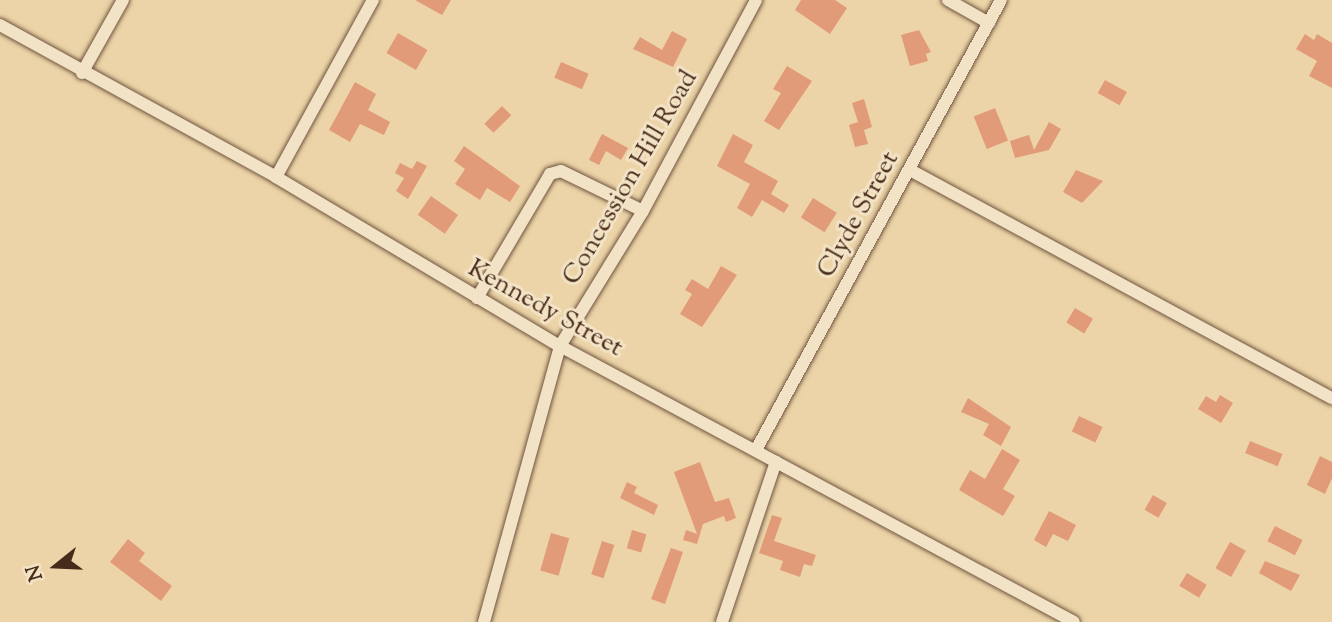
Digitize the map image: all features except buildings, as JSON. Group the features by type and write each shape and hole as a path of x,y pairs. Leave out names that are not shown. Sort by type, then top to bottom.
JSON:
{"street":[{"path":"82,73 123,0"},
{"path":"276,177 373,0"},
{"name":"Concession Hill Road","path":"484,622 560,346 643,211 756,0"},
{"path":"948,0 989,23"},
{"name":"Clyde Street","path":"756,450 1001,0"},
{"name":"Kennedy Street","path":"0,25 82,73 276,177 560,346 1074,622"},
{"path":"910,170 1332,397"},
{"path":"477,298 550,174 561,171 643,211"},
{"path":"722,622 776,462"}]}
